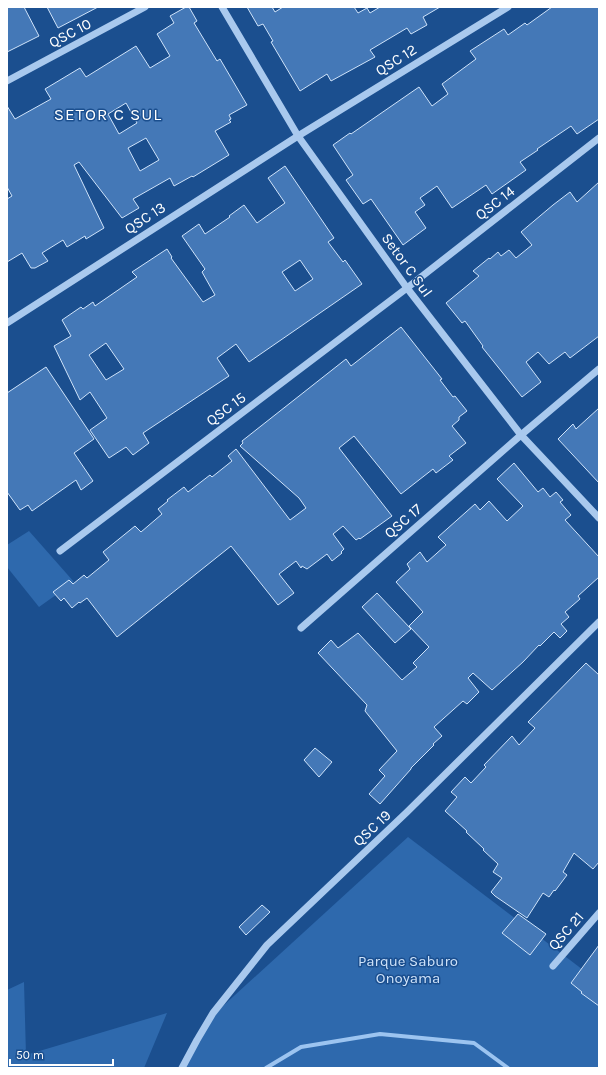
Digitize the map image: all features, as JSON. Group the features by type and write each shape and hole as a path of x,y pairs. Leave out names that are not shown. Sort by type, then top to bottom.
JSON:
{"street":[{"name":"QSC 10","path":"7,82 145,7"},
{"name":"Setor C Sul","path":"222,7 298,136 407,288 521,435 599,518"},
{"name":"QSC 12","path":"298,136 508,7"},
{"name":"QSC 13","path":"7,323 298,136"},
{"name":"QSC 14","path":"407,288 599,138"},
{"name":"QSC 15","path":"60,551 407,288"},
{"name":"QSC 17","path":"301,628 521,435 599,369"},
{"name":"QSC 19","path":"182,1068 213,1013 267,945 407,812 599,622"},
{"name":"QSC 21","path":"553,966 599,913"}],"green space":[{"path":"29,531 74,582 39,607 7,567 7,545"},
{"name":"Parque Saburo Onoyama","path":"408,837 599,982 599,1068 185,1068 212,1016"},
{"path":"24,982 26,1055 167,1013 144,1068 7,1068 7,990"}],"building":[{"path":"7,7 24,7 39,36 7,52"},
{"path":"47,7 98,7 58,28"},
{"path":"186,7 189,7 197,21 194,23 217,61 220,59 247,105 229,115 231,119 229,120 231,122 215,131 229,155 193,177 192,176 174,186 170,178 133,199 139,208 122,218 79,162 74,165 104,228 86,239 85,236 67,247 63,240 42,253 48,261 35,268 31,268 22,253 7,262 7,199 12,196 7,187 7,106 15,119 51,99 45,89 80,68 86,77 136,46 150,68 170,56 157,34 174,23 170,16","holes":["126,103 137,123 119,134 108,114","146,138 159,160 140,171 128,148"]},
{"path":"247,7 272,7 275,12 283,7 354,7 358,13 367,8 370,13 380,7 440,7 423,17 427,25 411,34 407,28 370,50 375,57 331,81 327,74 300,91 271,42 273,41 263,24 258,26"},
{"path":"552,7 599,7 599,119 577,134 571,126 537,149 538,150 520,162 526,170 492,194 486,185 452,208 437,186 420,198 425,205 415,212 426,228 403,245 371,199 363,204 346,180 353,175 333,145 419,87 432,106 448,94 442,84 476,59 470,51 504,29 508,35 525,23 527,25"},
{"path":"285,166 334,238 328,242 343,262 345,260 362,284 249,362 236,344 217,358 229,376 143,433 149,443 133,455 126,447 109,458 90,430 107,418 90,392 80,400 54,346 71,336 62,320 81,307 83,309 93,302 95,306 137,277 132,272 167,249 172,257 171,258 203,302 215,295 202,272 205,269 182,236 199,224 205,234 230,217 229,216 244,205 257,223 285,203 268,178","holes":["300,260 313,279 295,291 282,272","106,343 124,369 106,380 89,355"]},
{"path":"599,182 599,336 570,358 565,352 549,364 538,352 526,362 541,382 522,397 482,347 483,346 465,321 462,323 446,303 479,276 473,271 489,258 490,259 498,252 501,256 509,250 516,258 532,245 521,232 553,205 570,192 577,202"},
{"path":"401,327 442,379 440,380 453,397 455,396 467,411 459,417 459,420 452,426 466,443 449,456 453,460 436,473 433,469 401,494 354,436 339,448 392,516 360,539 359,538 356,540 343,526 333,534 344,549 341,552 342,553 332,561 327,554 307,569 302,566 301,568 296,561 279,574 294,593 278,605 231,546 117,637 87,598 72,608 64,598 61,601 53,592 69,580 73,584 84,575 87,578 109,560 103,552 135,526 141,532 162,514 158,509 168,501 167,500 184,487 188,492 210,475 212,477 232,461 228,456 236,449 290,520 306,508 299,498 240,446 243,443 242,441 346,359 351,366"},
{"path":"46,367 94,439 74,453 93,481 81,490 76,480 32,511 28,505 20,510 7,492 7,393"},
{"path":"599,408 599,483 558,439 573,424 576,429"},
{"path":"514,463 538,492 543,488 550,497 556,492 563,500 560,502 571,515 565,520 599,557 599,577 578,596 580,599 565,612 569,617 561,624 567,631 560,638 554,632 492,690 473,673 468,678 479,692 467,704 463,701 434,727 442,736 411,768 380,804 369,794 385,776 379,770 397,751 365,711 367,705 318,653 331,640 338,648 358,633 402,680 417,667 413,663 429,647 409,626 423,612 396,582 410,569 407,564 420,552 427,562 446,545 438,537 475,504 480,510 489,501 507,521 523,506 497,479"},
{"path":"377,593 411,629 395,643 362,607"},
{"path":"586,663 599,675 599,862 593,869 574,853 563,872 567,875 549,897 543,893 527,918 491,892 502,878 493,872 498,864 466,832 467,831 445,811 457,797 451,792 465,777 471,783 486,767 484,765 512,736 519,745 535,728 528,722"},
{"path":"315,748 332,762 319,777 304,760"},
{"path":"262,905 270,912 246,935 239,927"},
{"path":"518,914 546,934 530,955 502,933"},
{"path":"599,945 599,1006 581,993 582,992 571,983"}],"waterway":[{"path":"266,1068 301,1047 380,1034 474,1043 508,1068"}],"district":[{"name":"SETOR C SUL","path":"108,114"}]}
